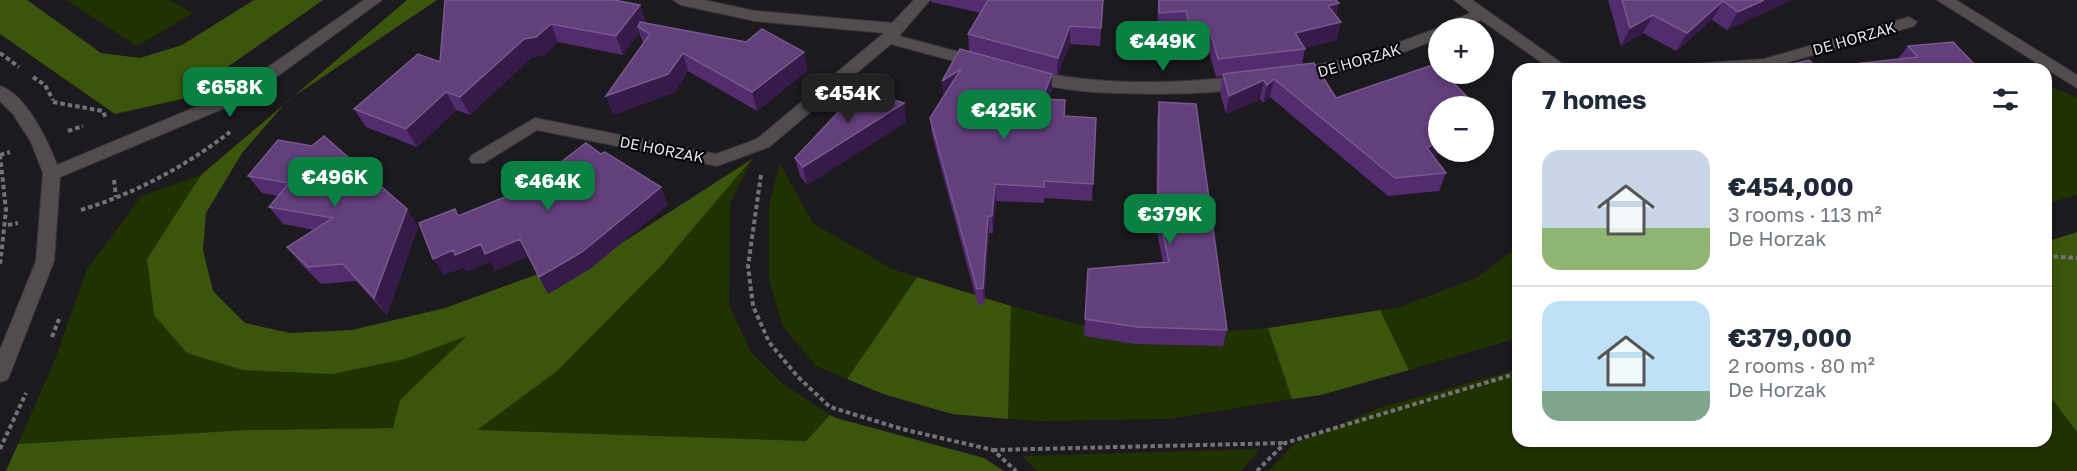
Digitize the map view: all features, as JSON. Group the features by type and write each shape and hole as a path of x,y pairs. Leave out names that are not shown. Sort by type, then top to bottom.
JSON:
{"street":[{"path":"52,173 240,95 374,0"},
{"path":"681,0 755,16 892,33 990,65"},
{"name":"DE HORZAK","path":"478,159 535,124 717,160 763,143 892,33 922,0"},
{"path":"1462,0 1480,15 1553,63"},
{"path":"1945,0 2046,63"},
{"path":"1473,18 1480,15"},
{"name":"DE HORZAK","path":"1767,63 1909,22"},
{"name":"DE HORZAK","path":"1012,71 1058,84 1183,89 1322,72 1403,48 1428,37"},
{"path":"2052,66 2077,82"},
{"path":"0,92 19,110 39,141 52,173 45,261 0,374"}],"path":[{"path":"763,143 759,193 748,266 753,306 769,342 798,377 830,407 902,429 993,450 1285,443 1512,375"},
{"path":"0,154 8,190 8,225 0,266"},
{"path":"2052,256 2077,258"},
{"path":"1257,471 1285,443"},
{"path":"993,450 1016,471"}],"green space":[{"path":"0,0 27,0 101,53 140,58 182,45 254,0 323,0 182,99 115,114 0,34"},
{"path":"66,0 170,0 193,13 137,46"},
{"path":"407,0 437,0 292,97"},
{"path":"2052,87 2077,97 2077,195 2052,202"},
{"path":"284,105 242,153 206,213 203,250 213,291 245,323 290,333 352,330 445,308 620,244 752,159 662,265 557,371 477,430 806,441 830,415 984,458 1004,471 6,471 18,444 246,430 393,428 400,400 467,336 405,359 332,374 243,370 187,353 154,315 147,259 201,175"},
{"path":"752,159 730,203 729,305 751,352 782,383 830,415 806,441 476,430 557,371 662,265"},
{"path":"780,164 813,223 892,269 917,277 847,379 816,366 783,327 769,280 769,204"},
{"path":"201,175 147,259 154,315 405,359 469,335 400,400 393,428 246,430 18,444 55,359 87,269 141,196"},
{"path":"2077,232 2077,432 2052,399 2052,240"},
{"path":"1512,251 1512,340 1409,370 1380,310 1397,308 1476,278"},
{"path":"917,277 1011,306 1008,419 952,414 883,394 847,379"},
{"path":"1011,306 1092,328 1212,332 1268,328 1292,399 1168,419 1043,421 1008,419"},
{"path":"1380,310 1409,370 1321,395 1292,399 1268,328"},
{"path":"1512,371 1512,447 2052,447 2052,399 2077,432 2077,471 1268,471 1294,444 1379,408"},
{"path":"1260,449 1241,471 1037,471 1022,456"}],"building":[{"path":"445,0 614,0 640,5 616,36 551,24 536,37 524,39 460,97 446,92 406,129 354,109 418,54 440,62"},
{"path":"988,0 1103,0 1101,28 1070,26 1058,58 968,34"},
{"path":"1159,0 1336,0 1339,3 1328,6 1341,22 1295,33 1305,49 1218,59 1209,27 1190,28 1186,11 1159,13"},
{"path":"1622,0 1764,0 1738,12 1723,1 1687,33 1653,15 1630,28"},
{"path":"640,22 746,42 762,29 804,52 752,92 683,53 668,74 606,96 650,34 638,27"},
{"path":"1953,42 1973,63 1863,63 1918,57 1908,46"},
{"path":"960,49 1052,74 1042,99 1065,100 1064,116 1096,118 1093,184 1044,181 1044,187 995,184 992,216 988,216 983,288 977,289 930,118 961,69 942,81"},
{"path":"1809,60 1812,63 1796,63"},
{"path":"1314,63 1336,98 1428,66 1428,84 1455,84 1466,96 1428,96 1428,162 1438,162 1446,173 1395,178 1274,79 1267,85 1264,80 1229,96 1223,74"},
{"path":"859,90 904,103 803,167 795,158"},
{"path":"1159,102 1196,104 1227,330 1137,327 1085,319 1088,269 1169,262 1158,210"},
{"path":"324,136 407,209 374,298 343,264 308,267 287,247 333,218 269,207 289,183 248,176 278,140 312,146"},
{"path":"586,143 601,154 605,152 661,187 582,252 539,277 520,239 485,254 481,244 455,255 453,250 433,259 419,223 455,209 458,216 527,188"}]}
